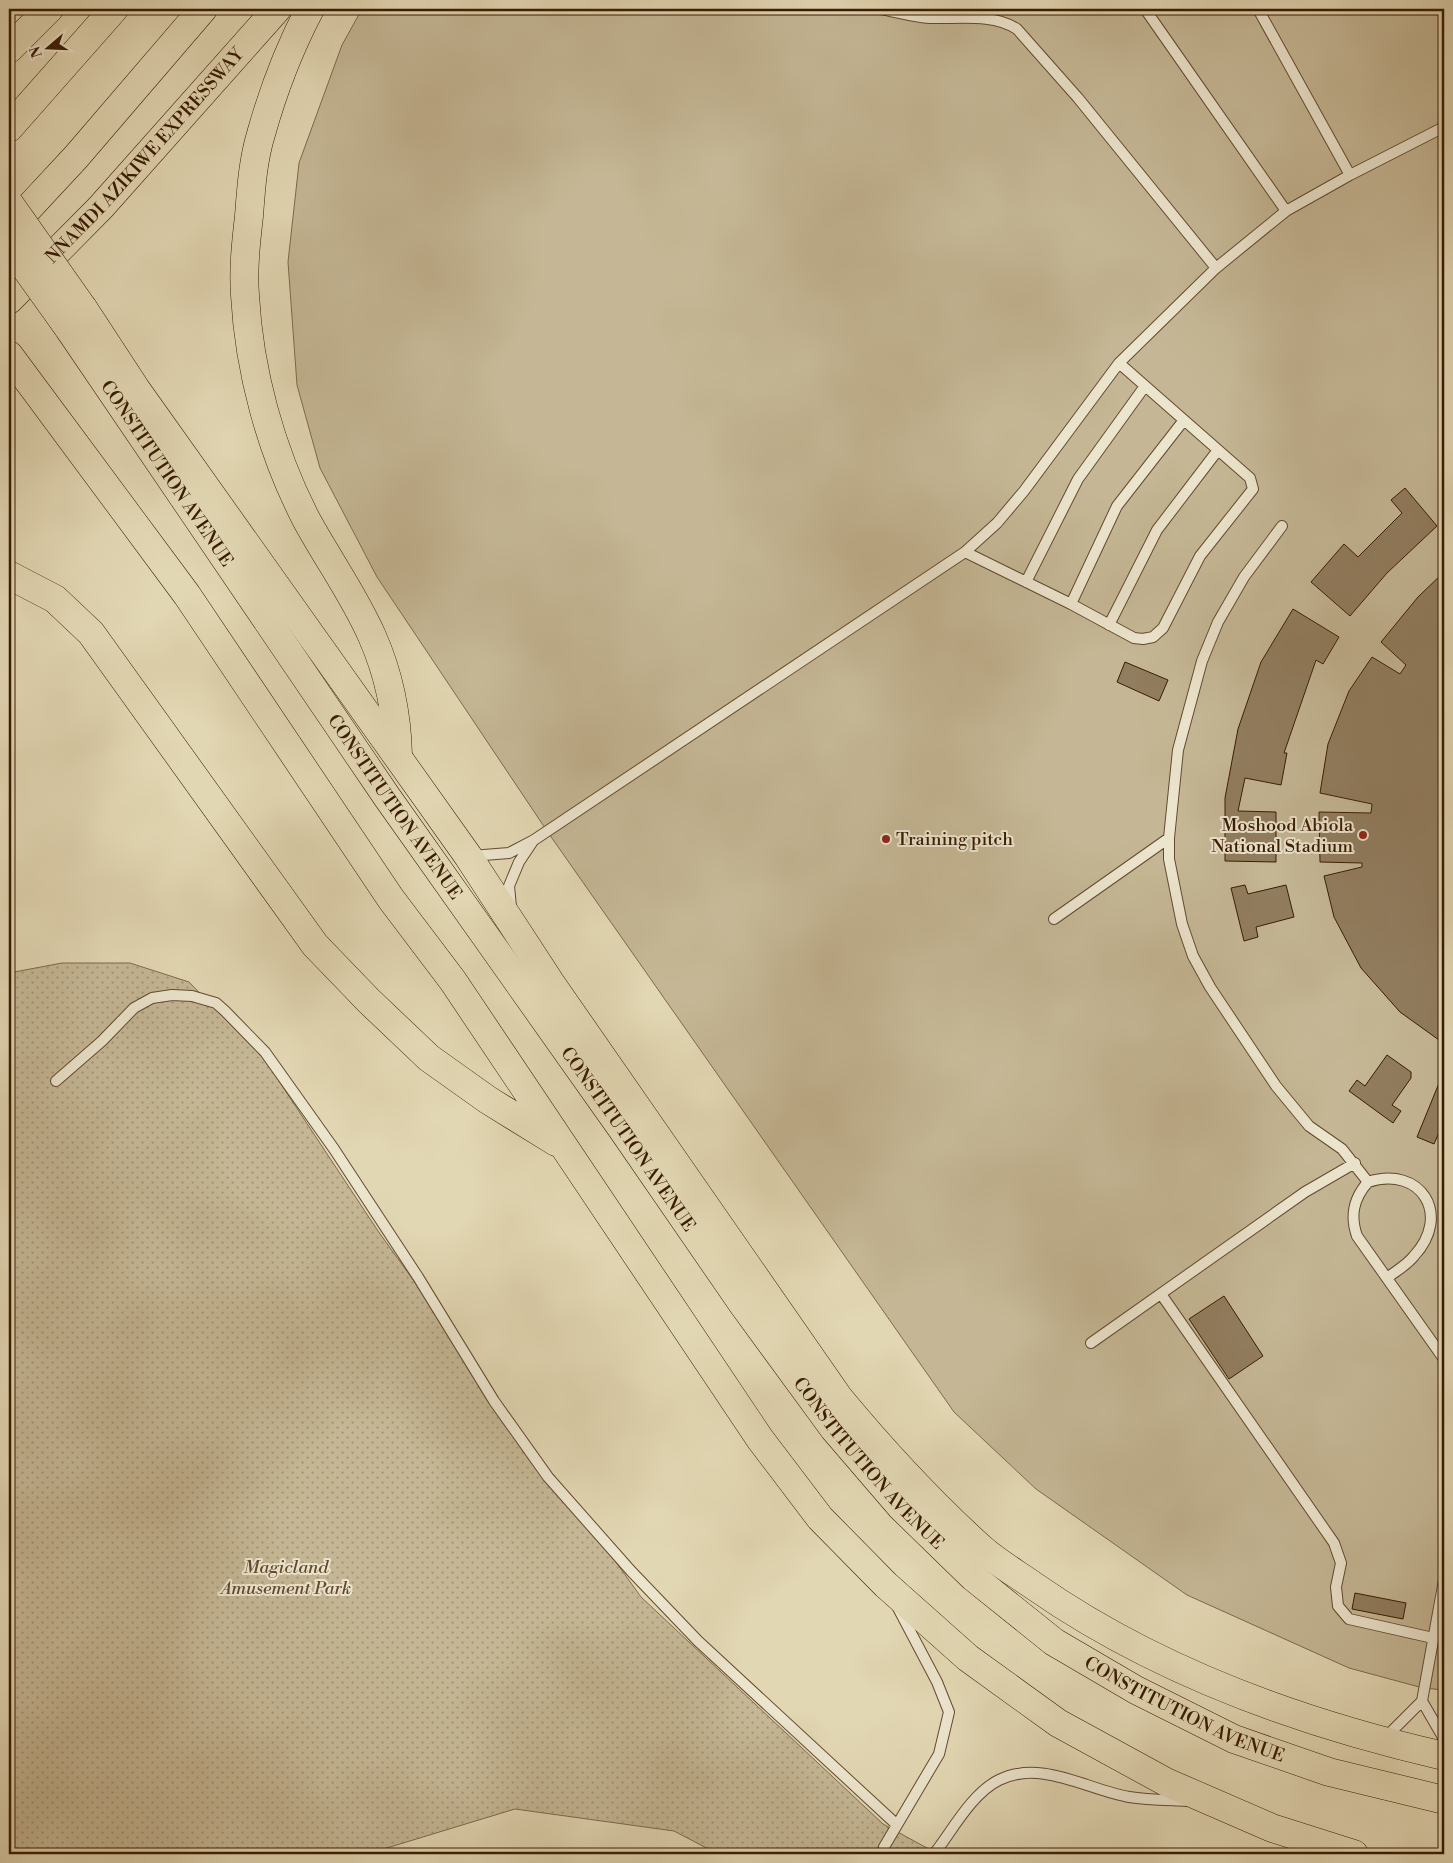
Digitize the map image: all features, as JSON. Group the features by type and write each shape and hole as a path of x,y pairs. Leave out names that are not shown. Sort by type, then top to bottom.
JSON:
{"highway":[{"path":"9,49 48,9"},
{"path":"9,128 114,9"},
{"path":"9,229 76,157 203,9"},
{"name":"NNAMDI AZIKIWE EXPRESSWAY","path":"9,300 101,207 277,9"},
{"path":"310,9 294,39 260,135 250,192 246,247 245,294 249,332 256,374 267,415 291,487 306,519 372,634 382,659 406,766"},
{"path":"9,203 75,317 136,389 406,766 839,1398 885,1454 983,1550 1075,1614 1234,1739"},
{"name":"CONSTITUTION AVENUE","path":"9,245 75,317 94,366 434,864 622,1129 744,1306 834,1429 900,1507 973,1577 1054,1642 1136,1690 1234,1739 1329,1772 1444,1800"},
{"path":"9,355 187,595 391,899 453,982 760,1439 820,1518 886,1585 968,1658 1058,1723 1166,1782 1272,1828 1354,1854"},
{"path":"94,366 136,389"},
{"path":"9,575 55,599 91,633 315,945 369,1001 430,1058 488,1100 565,1148"},
{"path":"1075,1614 1209,1683 1288,1711 1444,1756"}],"lane":[{"path":"881,9 928,18 997,20 1006,22 1017,30 1078,98 1216,268"},
{"path":"1145,9 1286,211"},
{"path":"1258,9 1350,174"},
{"path":"463,849 508,853 534,840 965,552 997,523 1024,491 1119,363 1216,268 1286,211 1350,174 1444,127"},
{"path":"965,552 1071,604 1134,638 1152,636 1163,628 1200,556 1253,489 1250,478 1119,363"},
{"path":"1026,582 1078,479 1145,386"},
{"path":"1071,604 1117,506 1184,420"},
{"path":"1109,625 1157,530 1218,450"},
{"path":"1282,526 1244,577 1218,622 1202,661 1178,750 1169,838 1169,859 1174,894 1182,924 1193,956 1210,987 1276,1086 1309,1126 1342,1149 1355,1163 1368,1182"},
{"path":"1054,919 1169,838"},
{"path":"514,926 508,886 519,862 534,840"},
{"path":"56,1081 102,1041 134,1008 152,998 172,995 192,996 216,1003 265,1052 334,1149 418,1277 494,1401 548,1477 631,1572 698,1641 896,1824"},
{"path":"1092,1343 1305,1192 1355,1163"},
{"path":"1387,1278 1402,1267 1420,1248 1431,1222 1430,1205 1424,1192 1414,1184 1381,1178 1368,1182 1357,1199 1352,1222 1357,1236 1444,1359"},
{"path":"1161,1294 1334,1543 1341,1563 1336,1587 1338,1606 1349,1619 1433,1638"},
{"path":"1384,1740 1422,1701 1444,1580"},
{"path":"886,1585 937,1682 949,1712 939,1754 884,1847 888,1854"},
{"path":"1422,1701 1444,1738"},
{"path":"934,1854 970,1804 999,1780 1029,1772 1061,1778 1129,1797 1215,1803"}],"green space":[{"path":"362,9 1444,9 1444,1690 1423,1688 1349,1668 1187,1595 1036,1489 954,1412 547,831 377,577 320,468 297,385 288,262 299,163 342,45"},
{"name":"Magicland Amusement Park","path":"62,963 130,963 189,982 265,1060 378,1231 641,1597 883,1824 938,1854 718,1854 674,1831 515,1809 367,1854 9,1854 9,973"}],"building":[{"path":"1405,488 1437,526 1387,573 1350,616 1311,582 1344,544 1358,557 1402,513 1391,500"},
{"name":"Moshood Abiola National Stadium","path":"1444,572 1444,1032 1439,1040 1400,1012 1361,968 1334,917 1324,876 1362,867 1362,863 1320,862 1319,812 1371,813 1372,804 1320,793 1328,744 1349,691 1372,657 1400,674 1406,665 1381,642 1418,597"},
{"path":"1293,609 1339,637 1323,664 1316,660 1284,753 1287,753 1281,785 1245,778 1238,811 1276,812 1276,862 1225,861 1225,798 1238,729 1261,662"},
{"path":"1125,662 1168,680 1159,701 1117,682"},
{"path":"1245,885 1248,894 1286,885 1294,917 1256,927 1258,937 1244,941 1231,888"},
{"path":"1387,1055 1411,1072 1411,1078 1392,1105 1401,1111 1393,1123 1349,1091 1357,1080 1365,1086"},
{"path":"1444,1071 1444,1130 1441,1128 1434,1144 1417,1137"},
{"path":"1224,1296 1263,1356 1229,1379 1189,1319"},
{"path":"1355,1593 1406,1603 1403,1619 1352,1609"}],"place":[{"name":"Moshood Abiola National Stadium","path":"1363,835"},
{"name":"Training pitch","path":"886,839"}]}
